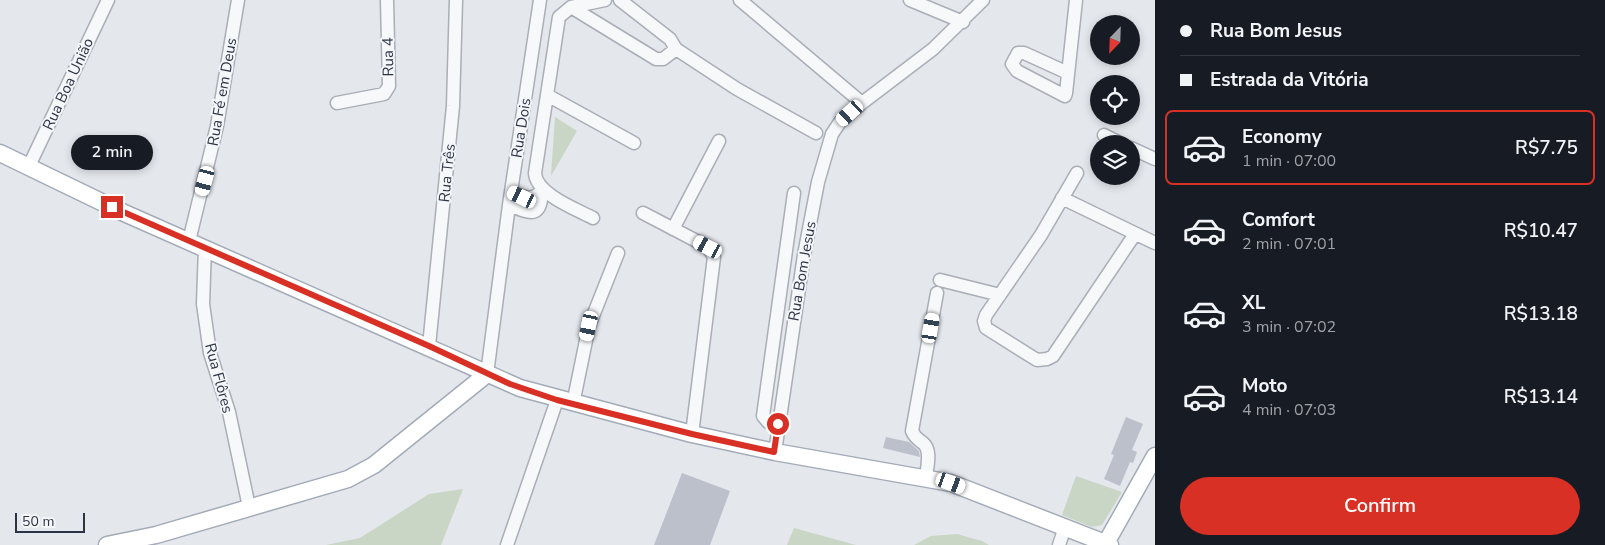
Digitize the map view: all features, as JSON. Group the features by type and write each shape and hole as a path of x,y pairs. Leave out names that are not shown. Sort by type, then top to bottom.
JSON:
{"main road":[{"path":"0,153 28,168 429,346 487,374 565,402 692,434 774,452 926,477 951,483 1108,544 1155,456"},
{"path":"471,366 474,373 472,385"},
{"path":"107,545 156,535 249,507 333,485 362,472 487,374"}],"street":[{"name":"Rua Boa União","path":"28,168 108,0"},
{"name":"Rua Fé em Deus","path":"189,241 217,126 238,0"},
{"name":"Rua 4","path":"337,103 384,94 389,86 387,0"},
{"name":"Rua Três","path":"429,346 454,106 456,0"},
{"name":"Rua Dois","path":"487,374 509,205 540,0"},
{"path":"593,218 542,190 536,181 535,173 559,17 571,7 605,0"},
{"path":"620,0 670,38 676,49 737,89 816,133"},
{"path":"740,0 862,103"},
{"path":"910,0 963,22"},
{"name":"Rua Bom Jesus","path":"774,452 804,255 818,182 829,142 837,126 862,103 933,49 984,0"},
{"path":"1068,73 1076,0"},
{"path":"571,7 656,59 663,59 676,49"},
{"path":"547,95 634,143"},
{"path":"673,229 719,140"},
{"path":"1140,152 1155,159"},
{"path":"1077,173 1041,235 986,315 984,321 986,328 1037,360 1048,359 1052,356 1135,234"},
{"path":"511,192 530,198 537,196 542,190"},
{"path":"509,205 530,214 541,204 542,190"},
{"path":"778,424 768,422 762,416 794,193"},
{"path":"1062,198 1155,243"},
{"path":"643,214 708,247 714,257 692,434"},
{"name":"Rua Flôres","path":"205,247 203,304 210,353 234,430 249,507"},
{"path":"507,545 565,402 589,326 618,253"},
{"path":"926,477 928,451 925,444 914,437 912,432 939,287 1000,295"},
{"path":"1059,545 1065,527"}],"green space":[{"path":"555,117 577,131 551,176"},
{"path":"1076,476 1122,492 1102,525 1092,527 1062,515"},
{"path":"463,489 441,545 326,545 360,538 429,494"},
{"path":"794,528 856,545 787,545"},
{"path":"957,534 982,541 989,545 914,545 931,536"}],"building":[{"path":"1126,417 1143,424 1132,450 1137,452 1133,463 1130,462 1120,486 1104,479 1114,455 1111,454"},
{"path":"886,437 909,442 919,451 920,457 883,448"},
{"path":"682,473 730,491 710,545 654,545"}],"route":[{"path":"112,207 520,388 557,400 692,434 774,452 778,424"}]}
